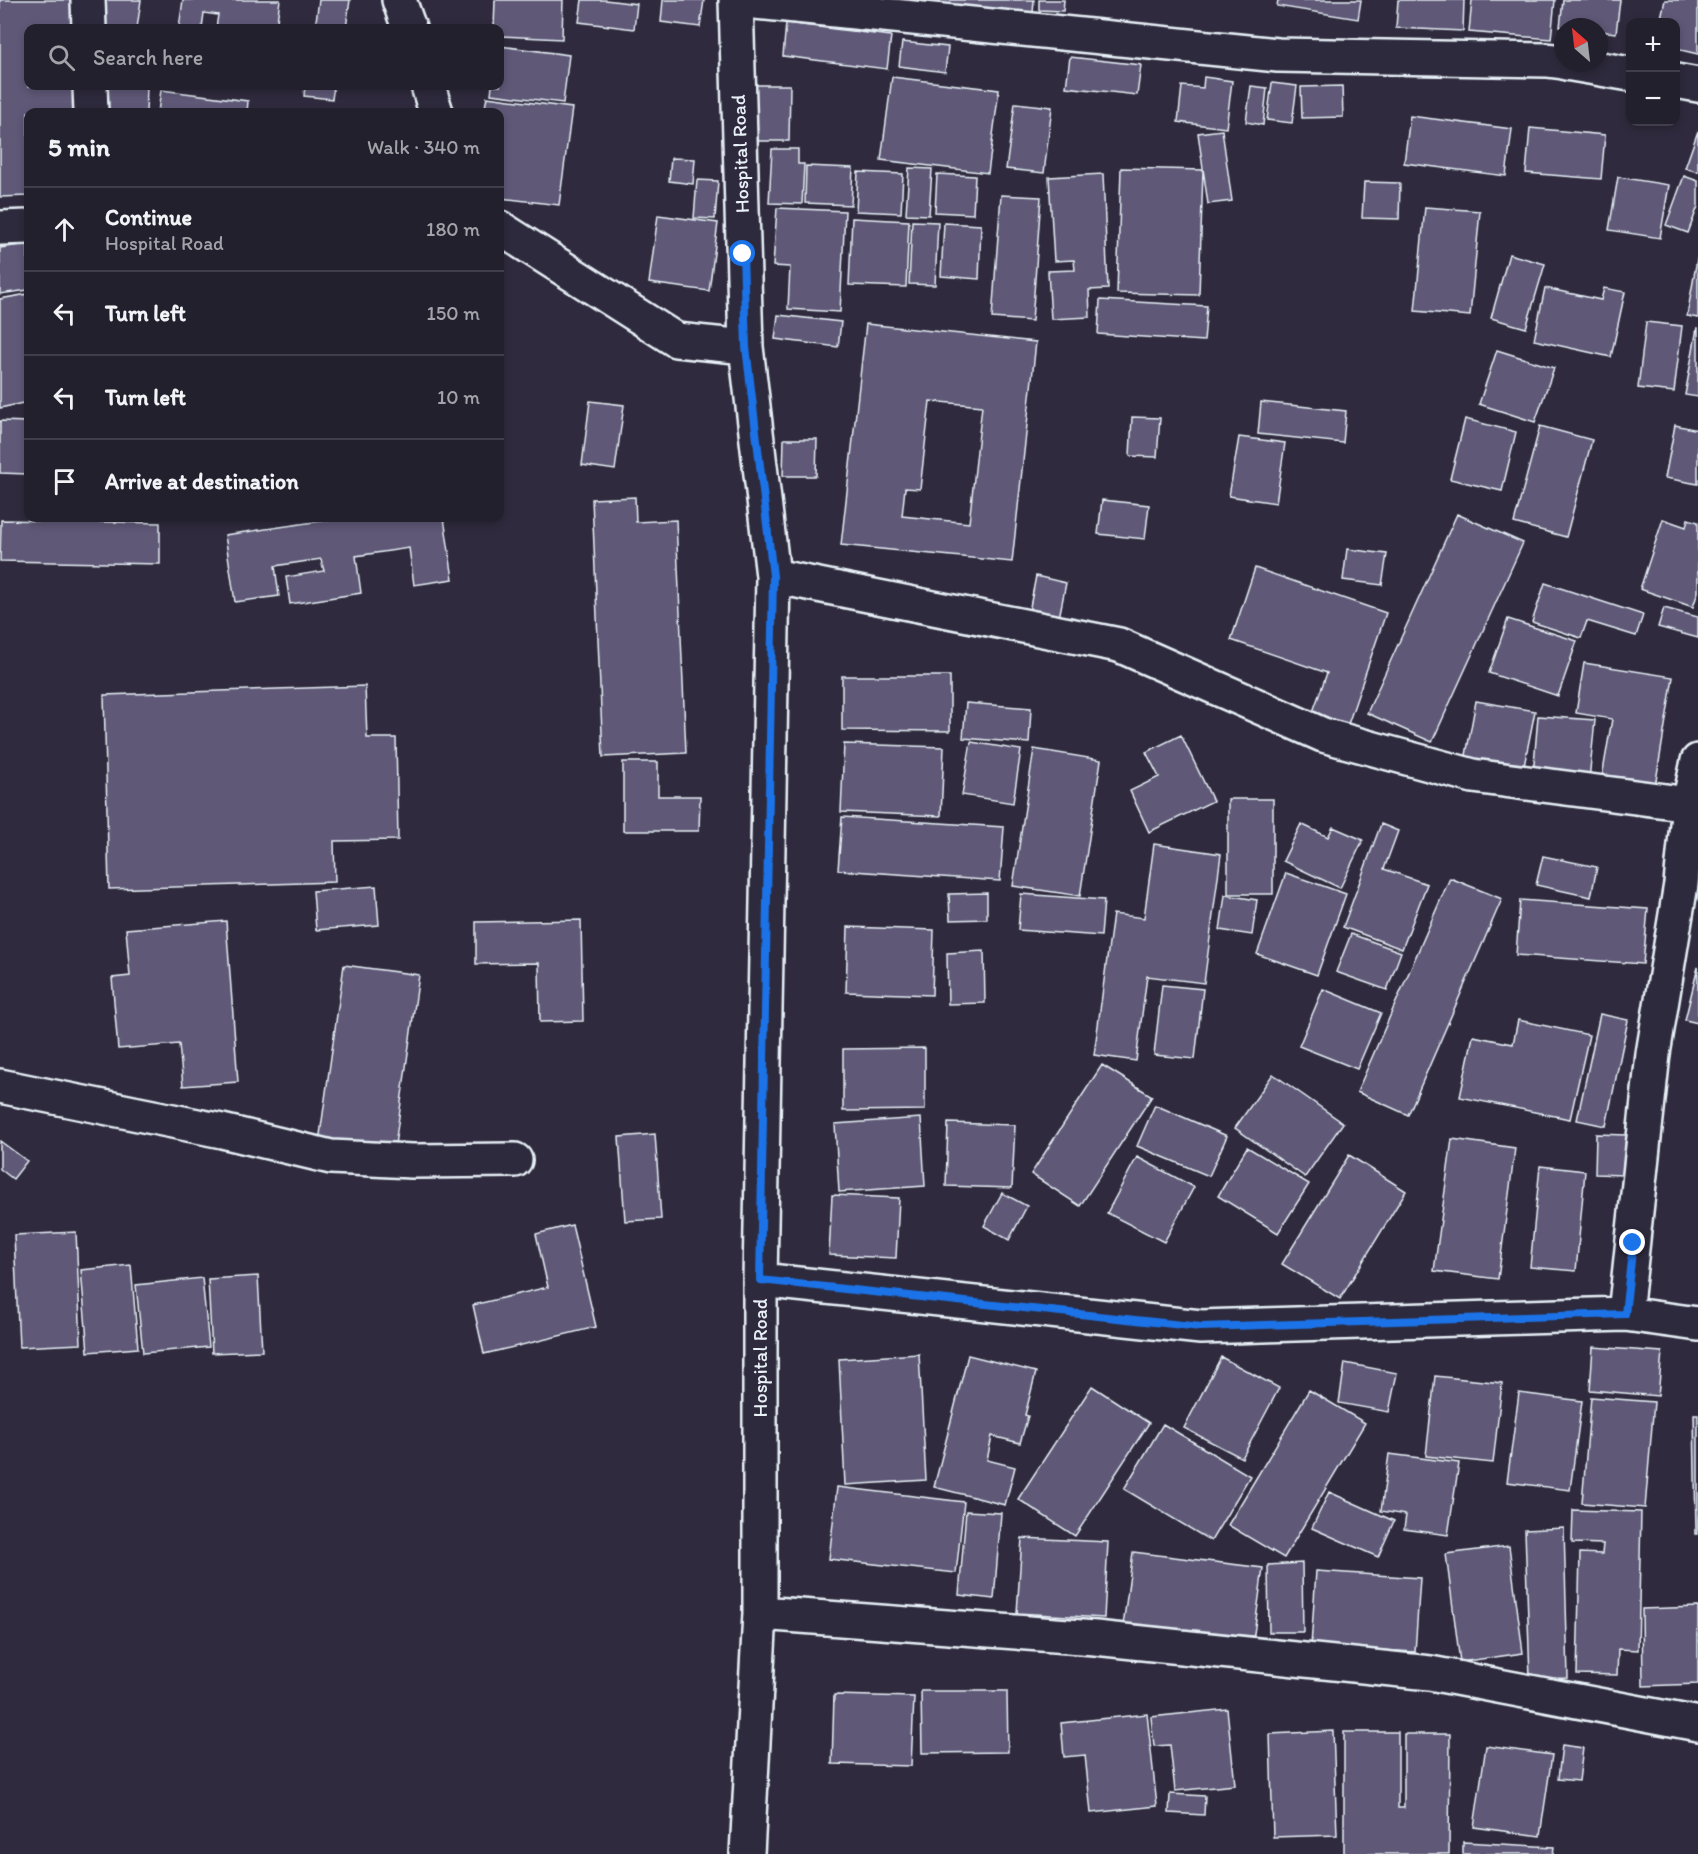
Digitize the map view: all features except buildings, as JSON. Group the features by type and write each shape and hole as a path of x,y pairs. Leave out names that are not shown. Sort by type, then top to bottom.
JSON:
{"street":[{"path":"88,0 89,24"},
{"path":"399,0 408,24"},
{"path":"736,0 1278,55 1554,61"},
{"name":"Hospital Road","path":"736,0 746,347 773,576 760,1280 760,1613 747,1854"},
{"path":"1608,70 1626,73"},
{"path":"1680,82 1698,85"},
{"path":"90,90 91,108"},
{"path":"429,90 435,108"},
{"path":"0,228 24,227"},
{"path":"504,231 676,340 746,347"},
{"path":"773,576 1119,645 1323,735 1473,776 1689,804"},
{"path":"1625,1314 1653,1054 1690,885 1689,804 1698,761"},
{"path":"0,1086 222,1131 331,1157 412,1161 514,1160"},
{"path":"760,1280 1201,1327 1625,1314 1698,1324"},
{"path":"760,1613 1095,1638 1430,1673 1698,1724"}],"route":[{"path":"743,254 746,347 773,576 760,1280 1201,1327 1625,1314 1633,1243"}]}
